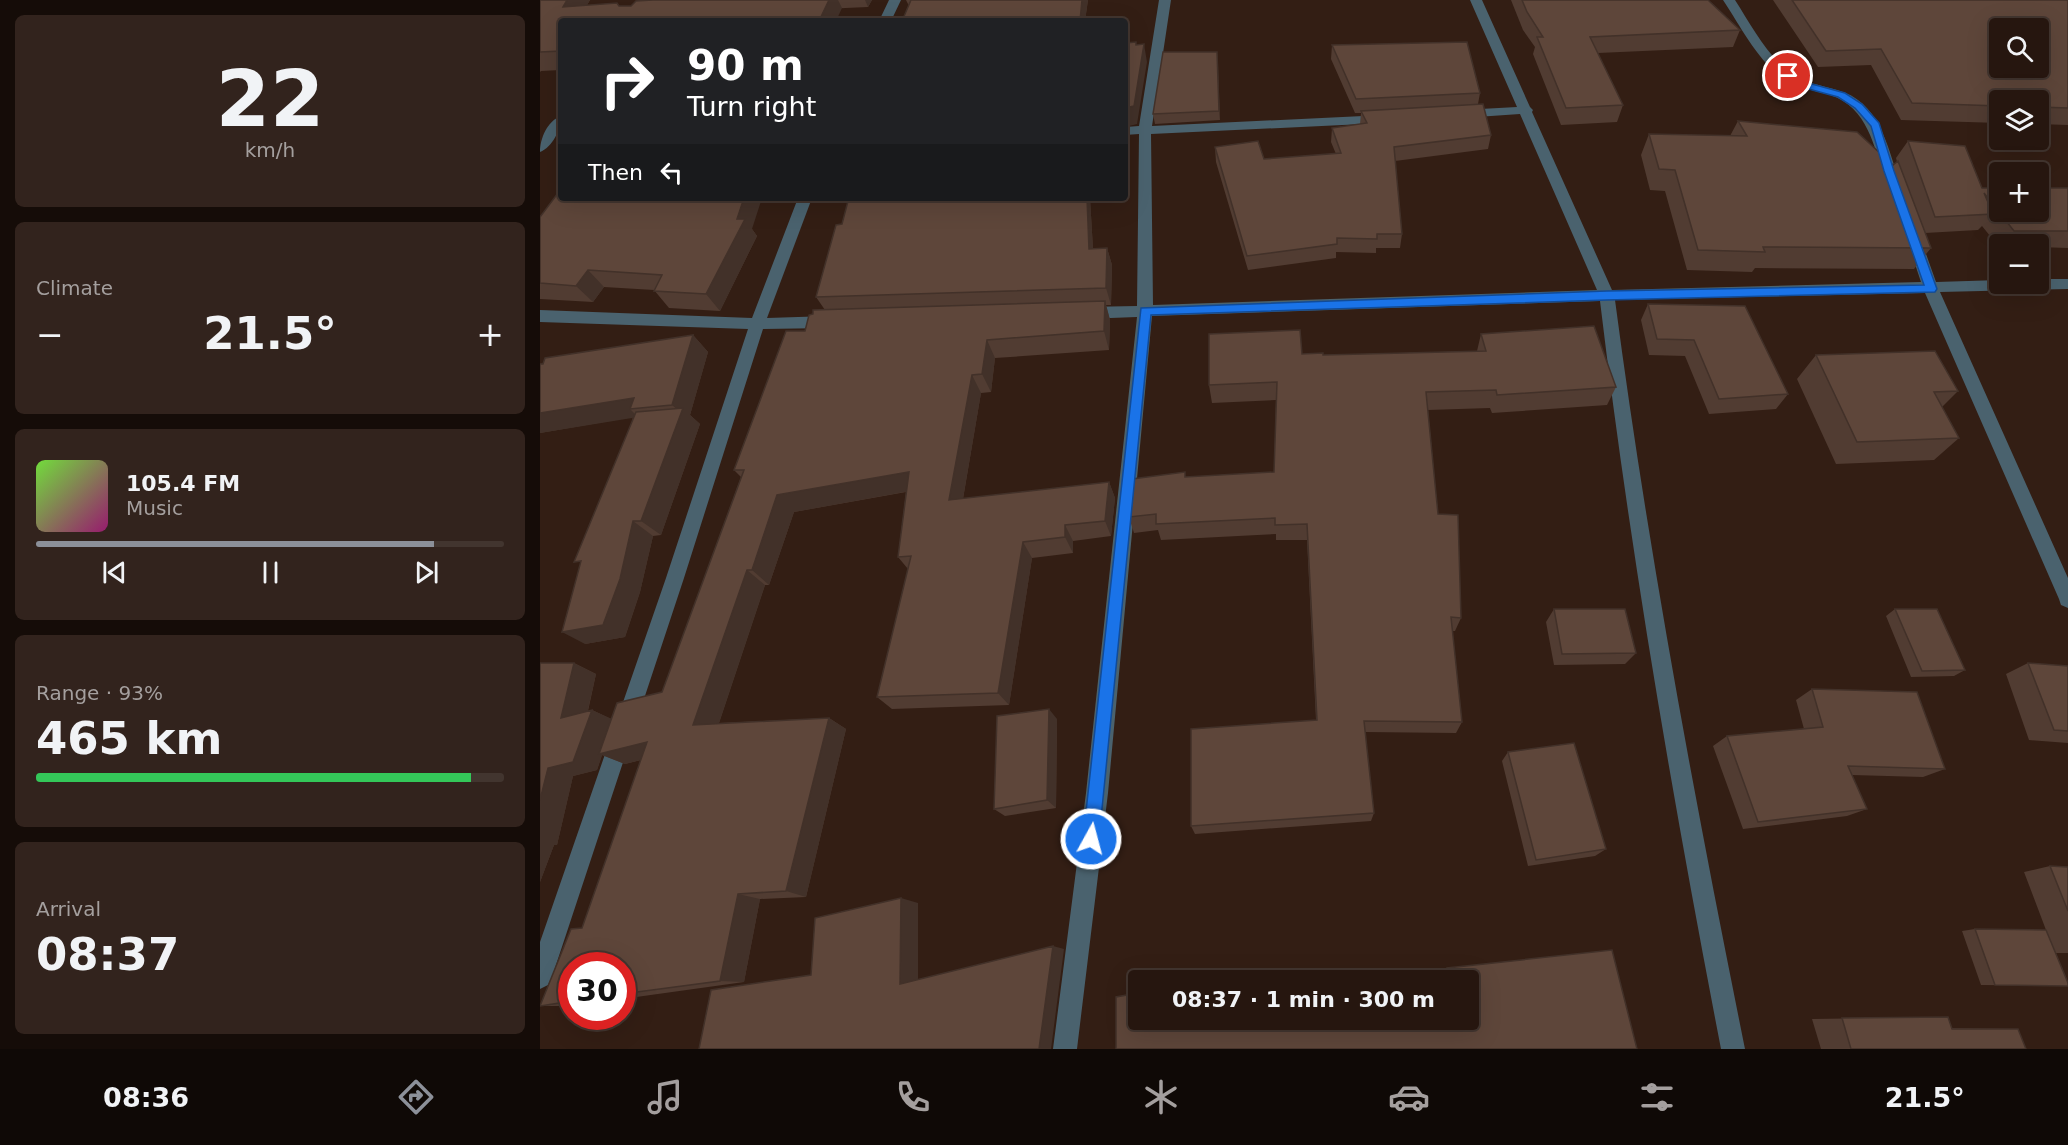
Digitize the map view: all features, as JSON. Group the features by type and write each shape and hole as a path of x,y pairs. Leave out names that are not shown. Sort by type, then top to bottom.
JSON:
{"street":[{"path":"887,18 896,0"},
{"path":"1065,1049 1097,792 1145,311 1145,132 1165,0"},
{"path":"1476,0 1527,110 1607,296 1627,456 1696,861 1733,1049"},
{"path":"1729,0 1764,52 1788,76 1808,86 1841,95 1858,106 1876,125 1896,192"},
{"path":"1446,115 1527,110"},
{"path":"1128,131 1400,118"},
{"path":"540,148 558,124"},
{"path":"540,978 675,578 757,324 804,201"},
{"path":"1908,225 1931,289 2068,599"},
{"path":"1065,314 2068,284"},
{"path":"540,316 757,324 848,322"}],"building":[{"path":"540,0 567,0 563,7 617,3 619,6 631,6 636,1 653,0 829,0 820,18 558,18 558,51 540,52"},
{"path":"911,0 1082,0 1080,18 903,18"},
{"path":"1522,0 1708,0 1740,30 1590,37 1623,105 1566,108 1537,37 1543,37"},
{"path":"1792,0 2068,0 2068,108 2049,107 2049,90 1989,90 1989,106 1912,103 1881,49 1826,51"},
{"path":"1467,42 1480,93 1356,99 1332,45"},
{"path":"1128,43 1144,44 1134,106 1128,107"},
{"path":"1163,52 1217,52 1219,111 1153,114"},
{"path":"1483,104 1491,135 1394,147 1402,234 1377,234 1377,239 1337,238 1337,244 1247,256 1215,147 1258,141 1264,159 1341,153 1332,128 1367,123 1361,111"},
{"path":"1738,121 1857,132 1893,165 1898,161 1931,248 1763,247 1765,252 1698,250 1675,170 1659,169 1649,134 1747,136"},
{"path":"1908,141 1965,146 1982,188 1989,188 1989,199 1984,193 1989,205 1989,214 1935,217"},
{"path":"2049,188 2068,188 2068,231 2014,231 2007,222 2049,222"},
{"path":"558,193 558,201 743,201 737,219 745,219 706,294 654,291 662,275 588,270 576,286 540,283 540,217"},
{"path":"848,201 1087,201 1089,249 1107,248 1106,288 816,297 836,225 842,224"},
{"path":"1105,301 1104,331 987,340 982,374 972,375 949,500 1109,482 1105,521 1065,525 1065,537 1023,542 998,693 877,697 911,556 898,557 909,472 777,495 752,570 747,570 693,725 829,718 786,891 738,894 720,981 636,992 636,952 562,952 571,929 582,928 647,742 599,754 617,703 662,692 744,470 734,470 786,331 805,331 809,315 813,314 813,310"},
{"path":"1648,304 1745,306 1788,394 1719,399 1694,340 1657,339"},
{"path":"1594,326 1616,387 1497,395 1496,390 1426,392 1438,514 1458,515 1461,618 1451,617 1462,722 1364,721 1374,813 1191,826 1191,729 1317,720 1307,524 1275,525 1275,518 1156,524 1156,514 1129,517 1132,479 1185,472 1185,477 1274,472 1277,382 1209,385 1209,334 1300,330 1302,354 1323,353 1323,355 1486,351 1481,334"},
{"path":"693,335 672,405 630,409 634,398 540,413 540,364 543,364 545,358"},
{"path":"1935,351 1958,391 1934,392 1959,438 1857,442 1816,355"},
{"path":"683,408 641,521 633,521 620,579 603,625 562,632 581,561 574,562 636,412"},
{"path":"1554,609 1625,609 1636,653 1562,654"},
{"path":"1895,609 1937,609 1965,670 1922,671"},
{"path":"540,663 574,663 561,718 592,710 573,762 548,768 540,800"},
{"path":"2028,663 2068,666 2068,731 2054,730"},
{"path":"1812,689 1917,692 1945,769 1848,766 1867,809 1758,822 1727,736 1823,727"},
{"path":"1049,709 1047,800 994,809 997,716"},
{"path":"1574,743 1606,849 1536,860 1508,752"},
{"path":"2050,866 2068,867 2068,911"},
{"path":"901,898 900,984 1053,946 1039,1049 699,1049 711,990 811,975 815,918"},
{"path":"1975,929 2046,930 2068,986 1995,985"},
{"path":"1612,950 1637,1049 1116,1049 1116,997 1128,995 1128,1030 1479,1030 1479,970 1447,970 1447,968"},
{"path":"558,961 558,1003 540,1006"},
{"path":"1948,1017 1952,1029 2018,1029 2026,1049 1851,1049 1842,1018"}],"route":[{"path":"1091,839 1145,311 1607,296 1931,289 1889,171 1876,125 1858,106 1841,95 1808,86 1788,76"}]}
